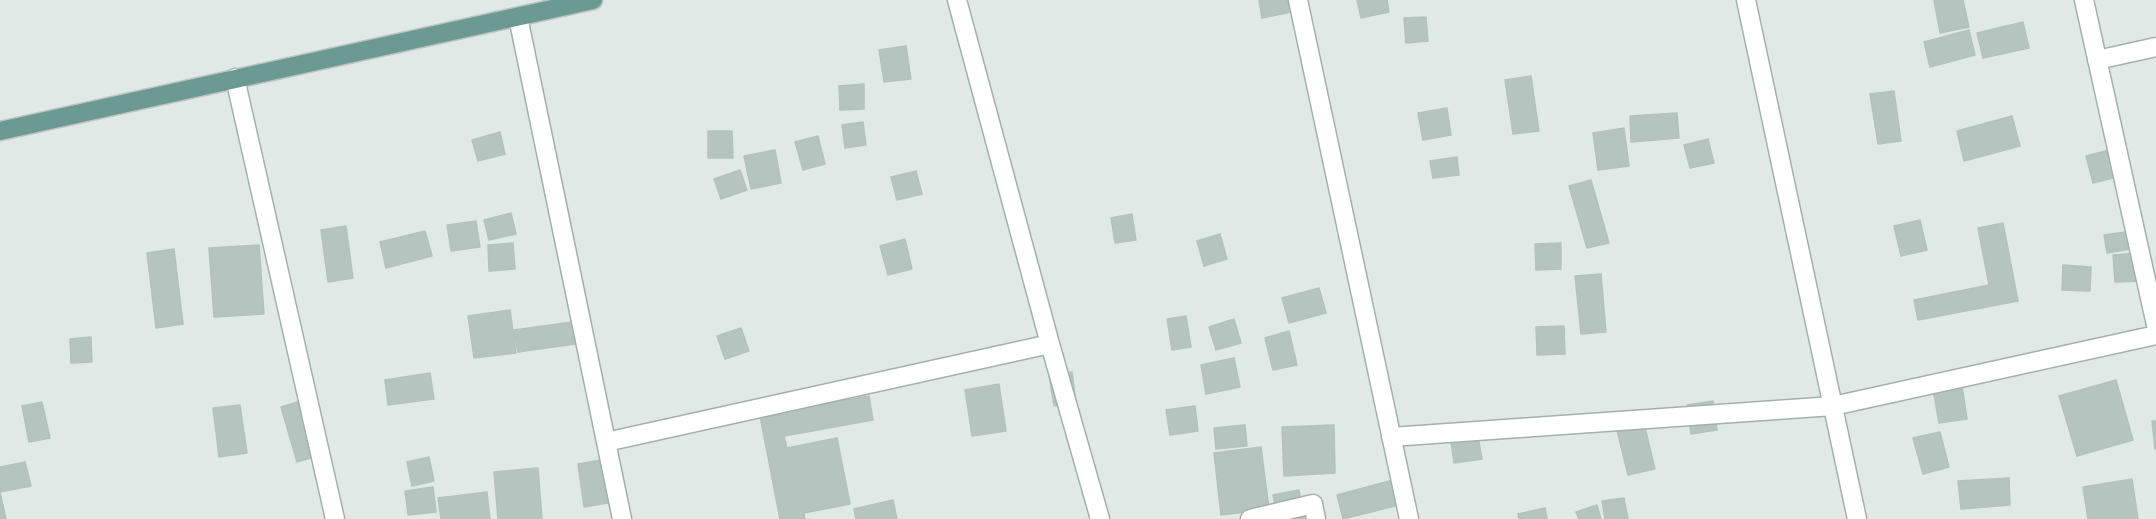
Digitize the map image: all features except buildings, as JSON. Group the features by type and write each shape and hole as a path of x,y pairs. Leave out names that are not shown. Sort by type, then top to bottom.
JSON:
{"main road":[{"path":"0,131 593,0"}],"street":[{"path":"957,0 1100,519"},
{"path":"1298,0 1409,519"},
{"path":"1746,0 1857,519"},
{"path":"2084,0 2156,325"},
{"path":"518,17 622,519"},
{"path":"2097,60 2156,47"},
{"path":"235,78 335,519"},
{"path":"1391,437 1833,406 2156,335"},
{"path":"606,442 1050,344"},
{"path":"1250,519 1313,504 1316,519"}]}
